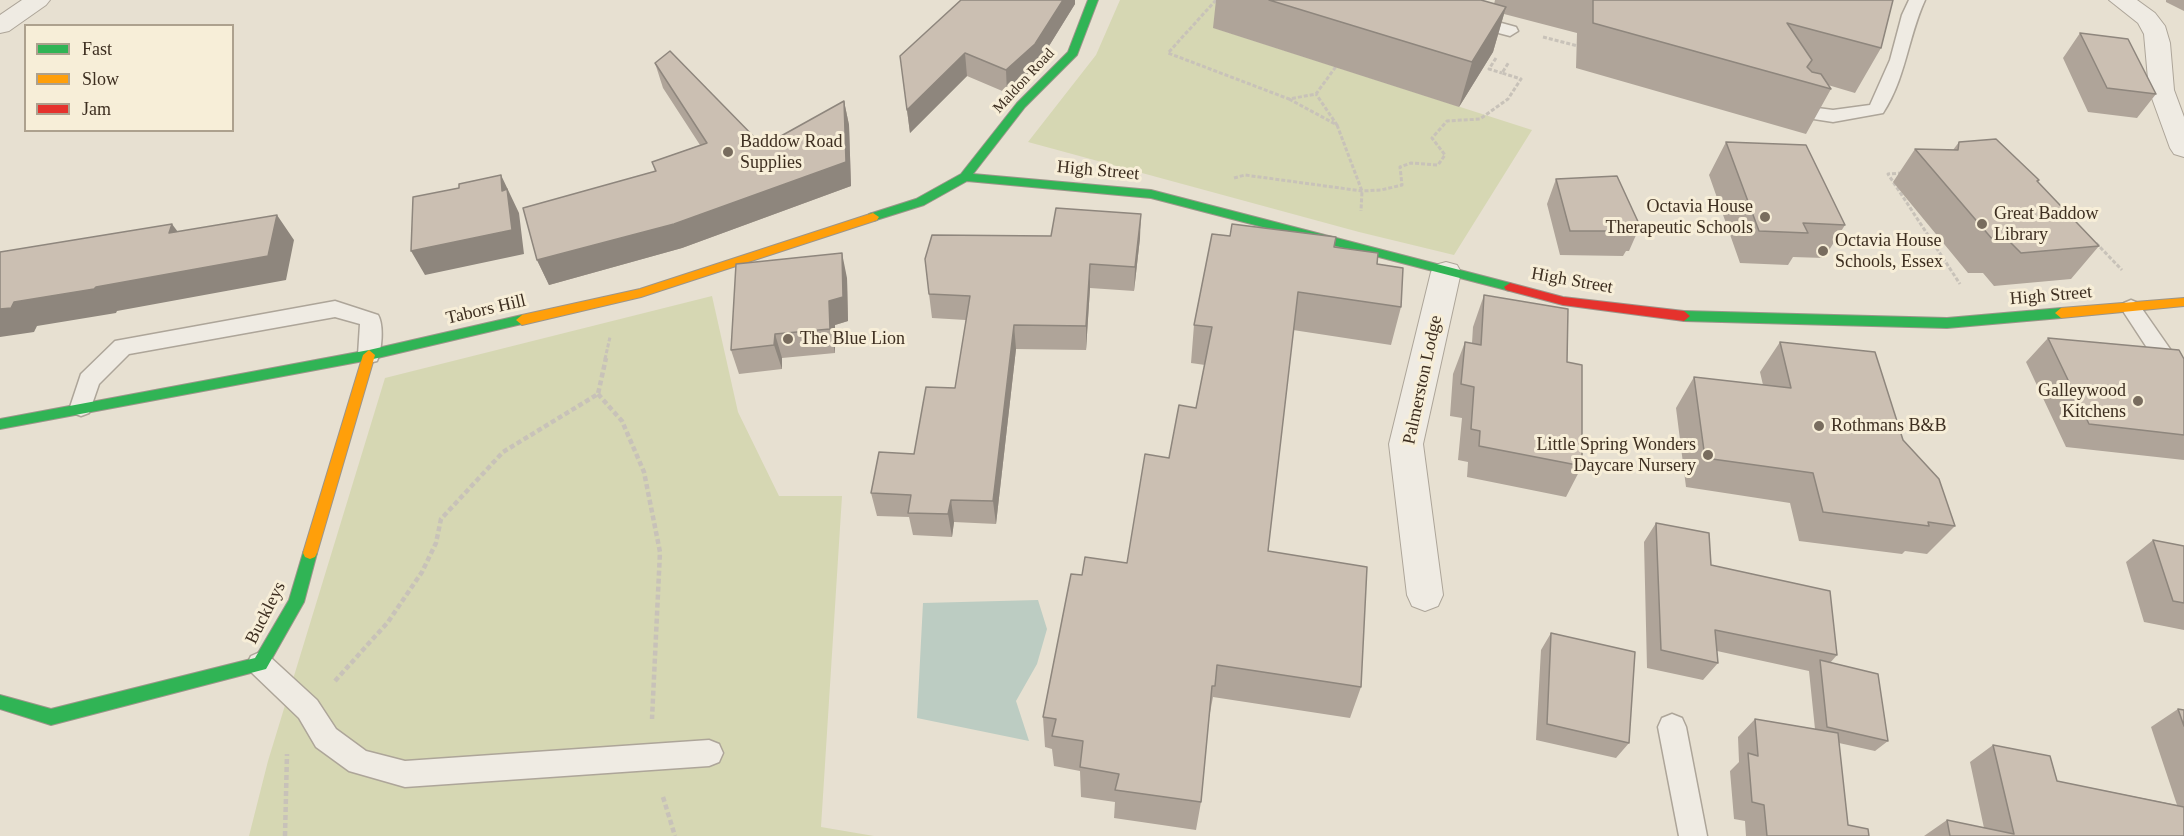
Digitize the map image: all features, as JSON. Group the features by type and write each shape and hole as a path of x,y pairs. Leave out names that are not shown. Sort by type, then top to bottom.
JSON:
{"street":[{"path":"0,26 39,0"},
{"name":"Maldon Road","path":"965,177 1020,105 1073,53 1093,0"},
{"path":"2121,0 2152,23 2159,36 2160,83 2184,148"},
{"path":"2159,36 2184,42"},
{"name":"High Street","path":"965,177 1151,194 1563,301 1700,318 1947,323 2184,302"},
{"name":"Tabors Hill","path":"0,424 81,407 369,355 641,293 920,202 965,177"},
{"name":"Palmerston Lodge","path":"1425,595 1406,444 1446,272"},
{"name":"Buckleys","path":"0,702 51,717 260,664 296,602 369,355"}],"lane":[{"path":"1473,0 1465,13 1470,20 1509,31"},
{"path":"1794,111 1833,116 1877,109 1899,60 1910,15 1917,0"},
{"path":"2131,308 2184,386"},
{"path":"81,407 89,380 123,347 334,309 371,320 369,355"},
{"path":"260,664 308,709 326,738 359,762 405,774 709,753"},
{"path":"1672,727 1693,836"}],"path":[{"path":"1216,0 1168,53 1289,99 1337,125"},
{"path":"1539,36 1582,48"},
{"path":"1502,73 1515,53"},
{"path":"1289,99 1316,94 1342,59"},
{"path":"1234,178 1245,175 1362,191 1381,190 1402,185 1400,167 1411,163 1438,165 1445,155 1432,138 1448,122 1480,119 1509,99 1521,79 1489,69"},
{"path":"1316,94 1337,125 1362,191"},
{"path":"1909,172 1888,174 1984,320"},
{"path":"2091,239 2156,305"},
{"path":"285,836 288,725 308,709 388,622 422,572 436,543 441,519 503,452 598,394 611,332 633,319 641,293"},
{"path":"598,394 622,422 645,472 660,552 651,758 675,836"}],"green space":[{"path":"1120,0 1238,0 1214,28 1532,130 1454,255 1359,232 1028,142 1096,55"},
{"path":"712,296 738,412 779,496 842,496 821,827 874,836 249,836 268,761 385,378"}],"shaded area":[{"path":"1038,600 1047,629 1037,664 1016,701 1029,741 917,718 923,603"}],"building":[{"path":"961,0 1063,0 1035,44 1006,70 965,53 907,110 900,56"},
{"path":"1269,0 1481,0 1506,7 1472,62"},
{"path":"1593,0 1893,0 1881,48 1787,23 1812,60 1807,67 1812,72 1821,74 1831,89 1593,23"},
{"path":"2080,33 2128,39 2156,94 2107,88"},
{"path":"670,51 763,146 844,101 846,162 674,224 537,260 523,208 656,171 652,162 707,143 655,63"},
{"path":"1996,139 2039,180 2037,181 2099,246 2021,253 2008,240 1993,240 1915,149 1958,150 1959,142"},
{"path":"1726,142 1806,145 1845,225 1803,223 1808,233 1759,231"},
{"path":"501,175 502,191 507,189 512,230 411,251 413,197 459,188 459,184"},
{"path":"1617,176 1640,226 1632,226 1635,231 1570,231 1556,179"},
{"path":"1056,208 1141,214 1135,267 1090,264 1086,326 1014,325 993,501 951,500 948,514 908,513 911,495 871,493 879,452 914,454 926,387 955,388 970,296 929,294 925,259 932,235 1051,236"},
{"path":"277,215 268,256 14,302 11,308 0,309 0,252 172,224 169,233"},
{"path":"1232,224 1336,237 1334,247 1378,253 1377,264 1403,268 1401,307 1298,292 1268,551 1367,567 1361,687 1217,665 1215,686 1212,686 1201,802 1115,790 1119,774 1080,767 1083,741 1052,736 1056,719 1043,717 1071,574 1082,575 1085,557 1127,563 1145,454 1169,458 1179,405 1196,408 1212,327 1194,325 1212,234 1230,236"},
{"name":"The Blue Lion","path":"842,253 843,297 829,301 830,329 775,334 774,345 731,350 736,264"},
{"path":"1484,295 1568,309 1567,362 1582,365 1582,466 1479,446 1480,431 1471,429 1474,387 1461,384 1465,342 1481,345"},
{"path":"2048,338 2179,350 2184,359 2184,435 2089,424"},
{"path":"1780,342 1875,352 1903,440 1939,479 1955,526 1928,522 1929,526 1823,512 1813,473 1705,458 1694,377 1791,388"},
{"path":"1656,523 1709,533 1711,565 1830,591 1837,655 1715,630 1718,663 1661,650"},
{"path":"2153,540 2184,546 2184,603 2173,601"},
{"path":"1551,633 1635,652 1629,743 1547,724"},
{"path":"1820,660 1878,674 1888,741 1827,727"},
{"path":"2178,709 2184,710 2184,726"},
{"path":"1755,719 1838,733 1848,825 1868,829 1869,836 1767,836 1764,805 1752,802 1748,753 1758,756"},
{"path":"1993,745 2050,756 2057,781 2184,807 2184,836 1950,836 1947,820 2014,834"}],"traffic: fast":[{"path":"873,217 920,202 965,177 1021,105 1073,53 1093,0"},
{"path":"965,177 1151,194 1510,287"},
{"path":"1684,316 1947,323 2061,313"},
{"path":"0,424 369,355 522,320"},
{"path":"0,702 51,717 260,664 296,602 310,553"}],"traffic: slow":[{"path":"522,320 641,293 873,217"},
{"path":"2061,313 2184,302"},
{"path":"310,553 369,355"}],"traffic: jam":[{"path":"1510,287 1563,301 1684,316"}],"place":[{"name":"Baddow Road Supplies","path":"728,152"},
{"name":"Octavia House Therapeutic Schools","path":"1765,217"},
{"name":"Great Baddow Library","path":"1982,224"},
{"name":"Octavia House Schools, Essex","path":"1823,251"},
{"name":"The Blue Lion","path":"788,339"},
{"name":"Galleywood Kitchens","path":"2138,401"},
{"name":"Rothmans B&B","path":"1819,426"},
{"name":"Little Spring Wonders Daycare Nursery","path":"1708,455"}]}
